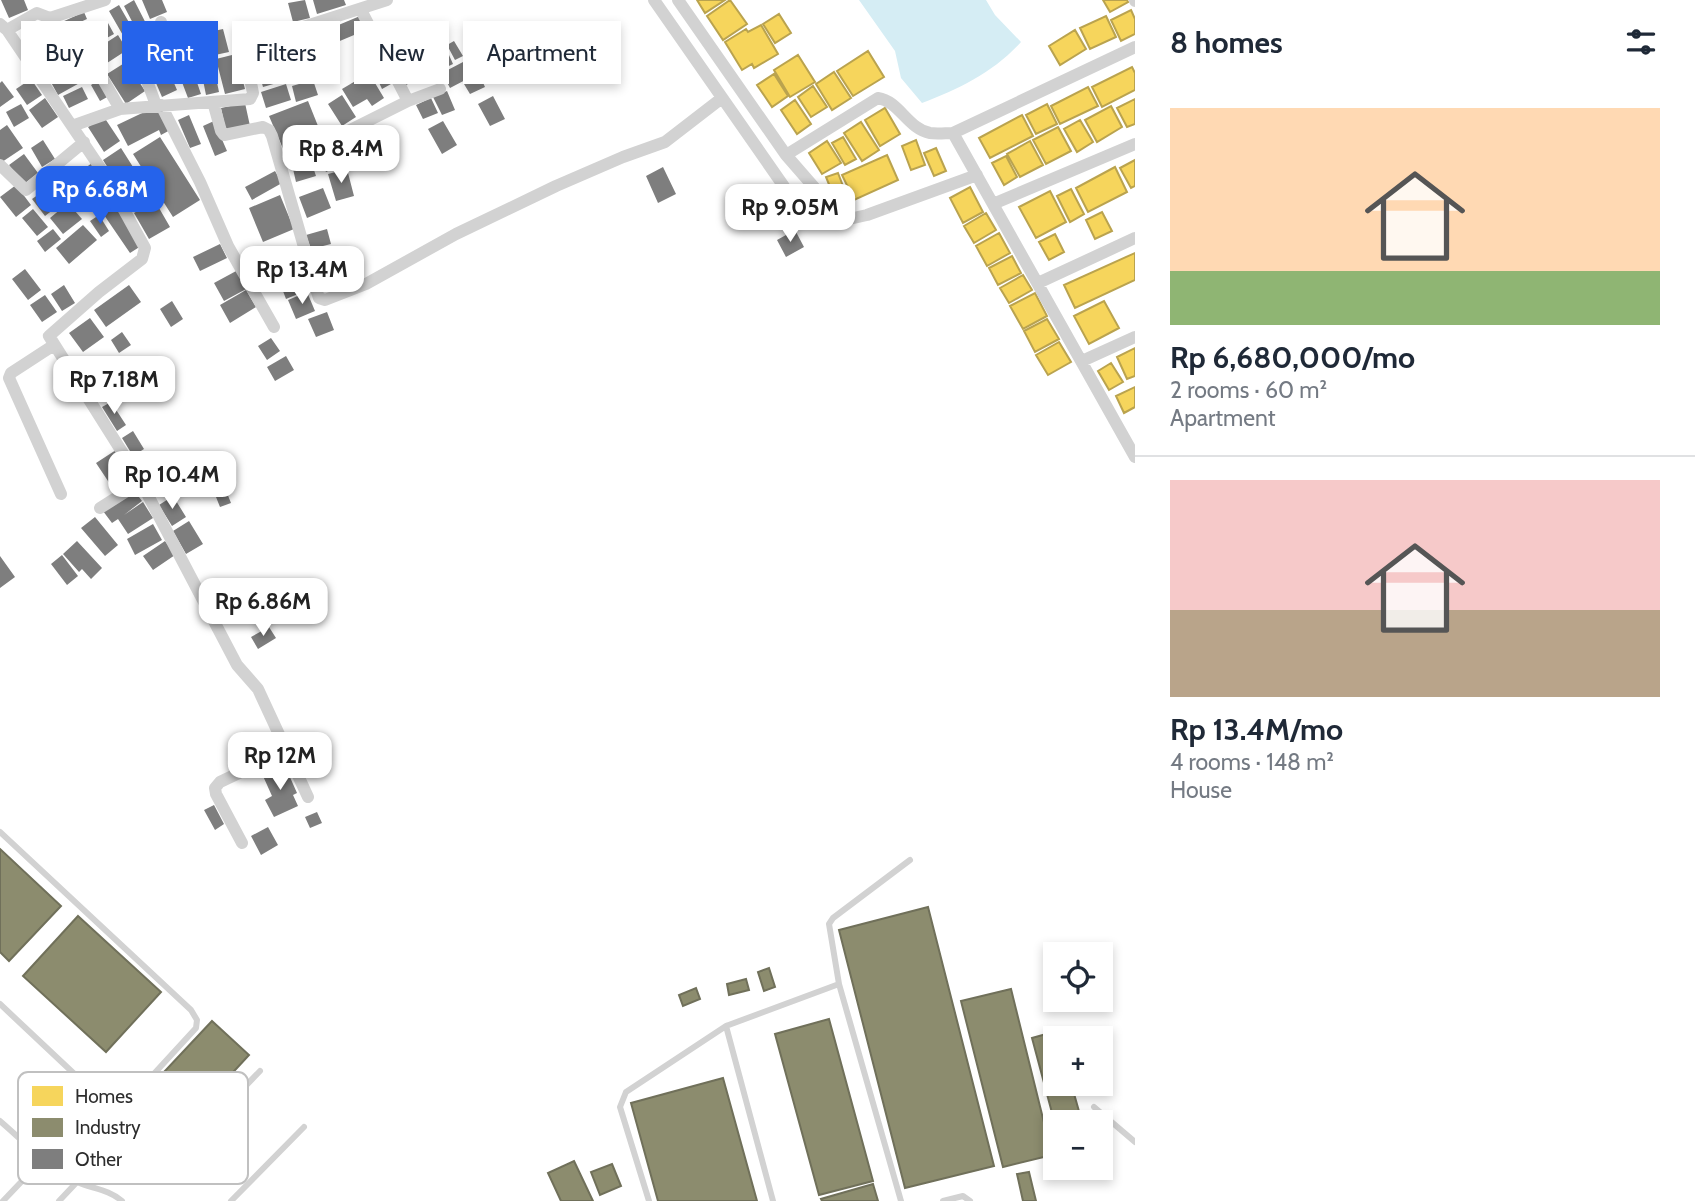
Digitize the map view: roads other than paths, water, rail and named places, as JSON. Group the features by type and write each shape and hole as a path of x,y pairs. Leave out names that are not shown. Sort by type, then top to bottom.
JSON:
{"street":[{"path":"105,0 50,18 37,13 3,27 84,142 110,184 145,252 142,259 48,336 141,482 237,665 258,689 307,797"},
{"path":"72,126 120,109 253,97 247,60 249,51 256,44 269,37 387,0"},
{"path":"654,0 808,221"},
{"path":"678,0 786,155 839,217 849,219 867,215 977,175"},
{"path":"361,10 408,101"},
{"path":"50,18 66,46 97,69 120,109"},
{"path":"786,155 878,98 886,100 914,126 929,133 953,133 1135,47"},
{"path":"149,84 200,182 228,246 274,327"},
{"path":"320,145 408,101 440,89"},
{"path":"213,102 224,135 263,127 269,130 317,292 319,298 325,300 366,284 456,234 556,186 665,142 722,98"},
{"path":"953,133 1135,457"},
{"path":"0,164 26,190 84,142"},
{"path":"993,204 1135,144"},
{"path":"1038,283 1135,239"},
{"path":"1082,361 1135,337"},
{"path":"54,345 11,373 9,378 61,494"},
{"path":"1122,433 1135,428"},
{"path":"100,508 141,482"},
{"path":"242,843 215,788 220,782 287,750"}],"lane":[{"path":"0,832 191,1010 197,1020 196,1028 156,1072"},
{"path":"901,1201 839,984 829,924 833,918 910,860"},
{"path":"649,1201 621,1107 626,1093 726,1026 839,984"},
{"path":"0,1004 71,1072"},
{"path":"726,1026 773,1201"},
{"path":"248,1083 260,1071"},
{"path":"1094,1107 1135,1142"},
{"path":"0,1121 18,1136"},
{"path":"248,1184 304,1126"},
{"path":"3,1201 19,1184"},
{"path":"59,1201 75,1184"},
{"path":"84,1184 107,1191 122,1201"},
{"path":"231,1201 248,1184"},
{"path":"943,1201 963,1196 970,1201"}],"water":[{"path":"859,0 986,0 995,15 1021,42 1011,53 975,78 922,103 901,78 895,51"}]}
